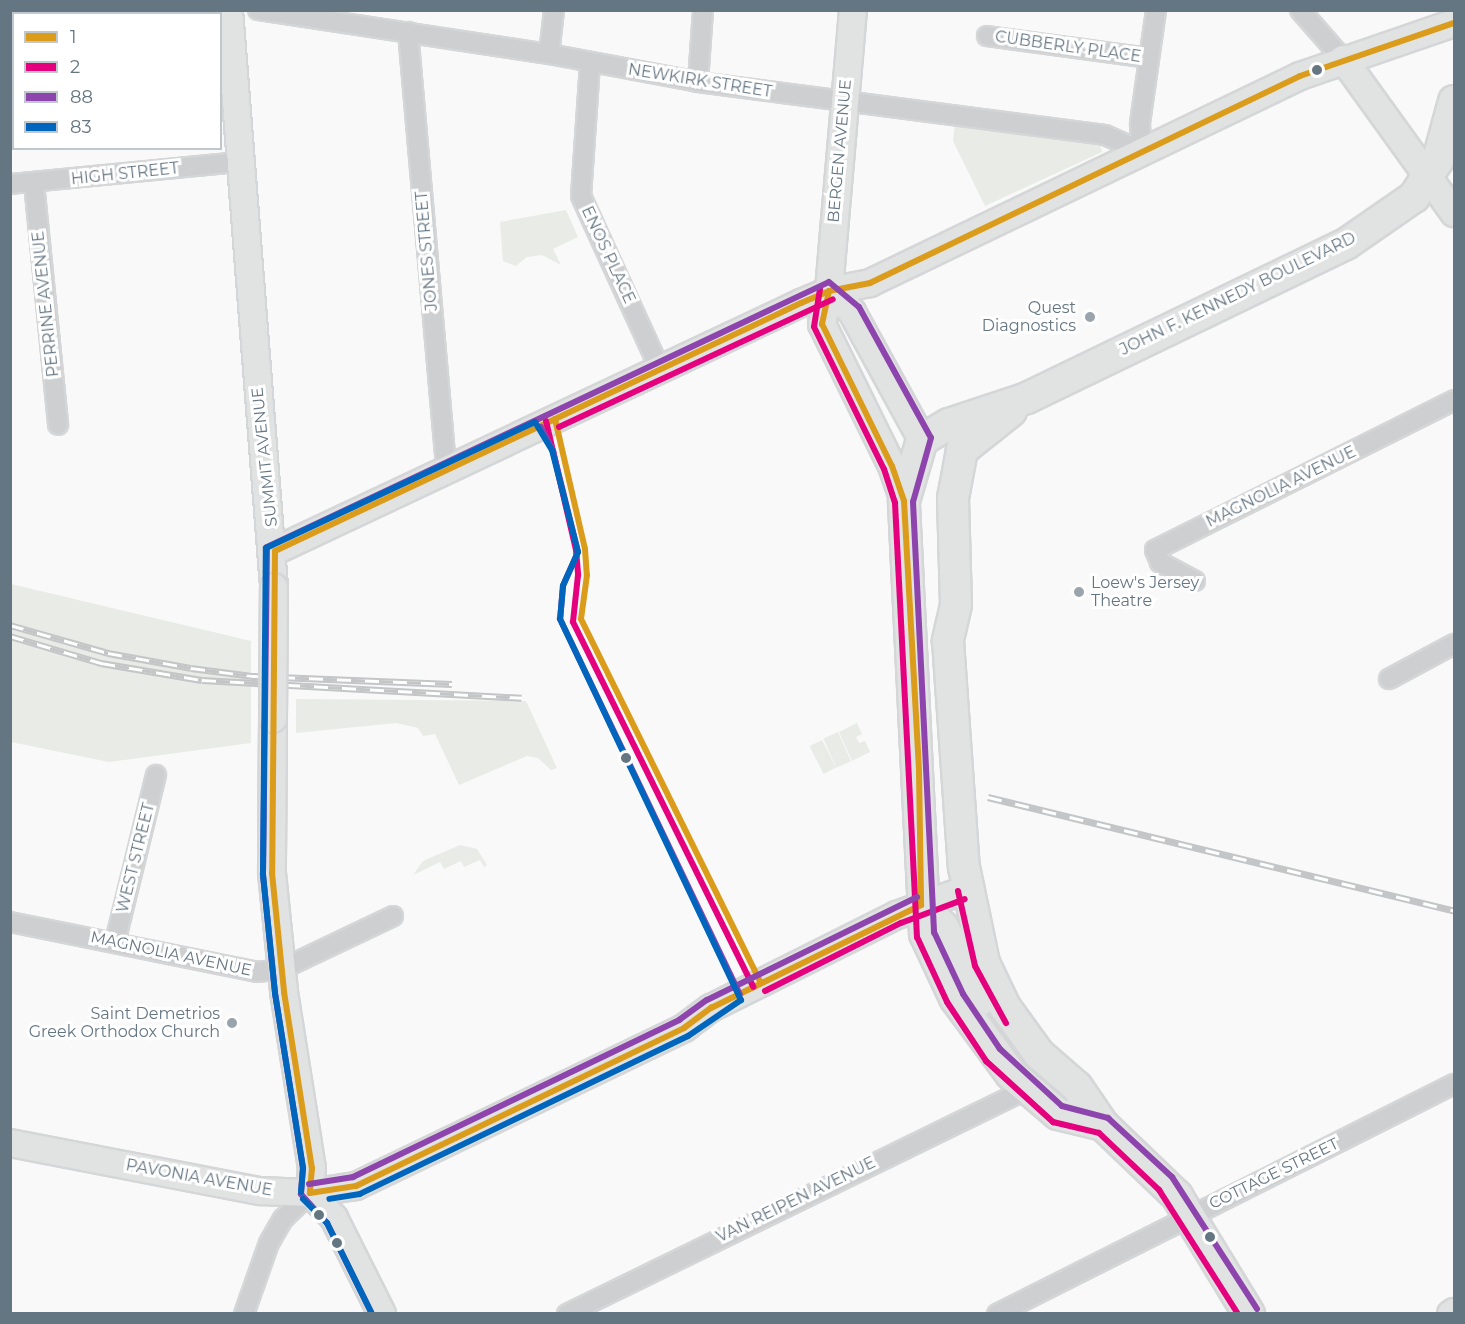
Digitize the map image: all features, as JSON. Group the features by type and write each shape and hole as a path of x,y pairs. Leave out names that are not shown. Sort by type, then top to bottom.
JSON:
{"main road":[{"name":"JOHN F. KENNEDY BOULEVARD","path":"1103,1125 1058,1114 1027,1089 993,1055 955,998 925,934 921,904 919,771 904,501 922,440 949,424 1027,398 1346,244 1414,197 1438,160 1455,101"},
{"name":"JOHN F. KENNEDY BOULEVARD","path":"1027,398 962,450 956,468 952,529 956,605 948,641 967,889 984,963 1005,1007 1039,1054 1090,1102 1103,1125 1166,1184 1246,1311"},
{"path":"922,440 936,499 941,609 948,641"},
{"path":"919,771 936,805 944,862 967,889"},
{"path":"921,904 943,927 987,1010 1039,1054"}],"street":[{"name":"SUMMIT AVENUE","path":"229,10 239,162 275,551 272,873 282,969 312,1168 310,1193"},
{"name":"NEWKIRK STREET","path":"258,10 549,54 590,64 698,82 1105,135 1141,151"},
{"path":"549,54 554,10"},
{"path":"698,82 703,10"},
{"name":"BERGEN AVENUE","path":"853,10 829,291 822,324 883,446 904,501"},
{"path":"1141,151 1149,58 1156,10"},
{"path":"1300,10 1343,59 1426,178 1455,213"},
{"path":"275,551 829,291 870,283 1141,151 1343,59 1455,23"},
{"name":"JONES STREET","path":"408,32 446,469"},
{"name":"CUBBERLY PLACE","path":"987,36 1149,58"},
{"name":"ENOS PLACE","path":"590,64 581,196 660,369"},
{"name":"HIGH STREET","path":"10,184 239,162"},
{"name":"PERRINE AVENUE","path":"34,183 58,425"},
{"path":"829,291 852,312 922,440"},
{"name":"MAGNOLIA AVENUE","path":"1195,581 1157,559 1157,548 1455,400"},
{"path":"1389,679 1455,644"},
{"name":"WEST STREET","path":"116,942 156,775"},
{"name":"PAVONIA AVENUE","path":"10,1143 260,1191 310,1193 356,1186 684,1028 711,1008 921,904 967,889"},
{"name":"MAGNOLIA AVENUE","path":"10,922 257,972 282,969 393,916"},
{"name":"COTTAGE STREET","path":"997,1314 1455,1084"},
{"name":"VAN REIPEN AVENUE","path":"567,1314 1027,1089"},
{"path":"244,1314 269,1243 283,1219 310,1193 334,1218 382,1314"}],"shaded area":[{"path":"955,123 1100,144 1102,152 985,206 953,141"},
{"path":"566,210 578,237 553,249 561,265 542,255 527,257 516,266 503,261 500,222"},
{"path":"11,584 251,641 251,743 109,762 11,742"},
{"path":"296,699 526,701 557,768 551,770 538,758 527,756 459,785 435,734 423,736 418,728 396,723 296,733"},
{"path":"857,723 862,734 856,737 859,743 865,741 870,752 852,761 839,732"},
{"path":"838,732 851,761 836,768 823,739"},
{"path":"822,740 836,768 824,774 810,746"},
{"path":"460,845 477,849 487,865 484,867 480,860 464,867 461,861 444,869 440,862 413,875 423,861"}],"railway":[{"path":"10,625 108,653 191,668 253,676 452,684"},
{"path":"10,636 101,663 202,680 521,698"},
{"path":"988,797 1454,911"}],"transit line":[{"name":"1","path":"275,551 801,303 829,291 870,283 1300,76 1454,23"},
{"name":"88","path":"372,1314 327,1223 301,1194 303,1168 275,993 263,874 267,547 829,282 859,307 931,438 913,502 934,932 963,994 1000,1049 1062,1106 1108,1118 1172,1177 1257,1309"},
{"name":"2","path":"820,289 814,327 884,469 895,503 917,937 947,1002 986,1061 1053,1122 1099,1133 1159,1190 1238,1314"},
{"name":"1","path":"829,291 822,324 892,466 904,501 919,771 921,905"},
{"name":"2","path":"559,427 833,299"},
{"name":"1","path":"555,419 585,549 587,575 581,619 761,983"},
{"name":"2","path":"546,421 576,550 578,575 573,622 753,987"},
{"name":"83","path":"301,1192 303,1168 275,993 263,874 266,548 535,422 552,450 578,552 563,586 560,619 741,1000 688,1036 360,1194 329,1199"},
{"name":"88","path":"541,427 553,451 578,552 563,586 560,619 740,994"},
{"name":"1","path":"275,551 272,873 284,992 312,1168 310,1193"},
{"name":"2","path":"958,891 975,966 1006,1023"},
{"name":"88","path":"309,1184 353,1177 679,1020 707,1000 917,897"},
{"name":"2","path":"765,991 901,923 965,899"},
{"name":"1","path":"310,1193 356,1186 684,1028 711,1008 921,905"},
{"name":"83","path":"303,1199 327,1223 372,1314"}],"place":[{"name":"Quest Diagnostics","path":"1090,317"},
{"name":"Loew's Jersey Theatre","path":"1079,592"},
{"name":"Saint Demetrios Greek Orthodox Church","path":"232,1023"}]}
